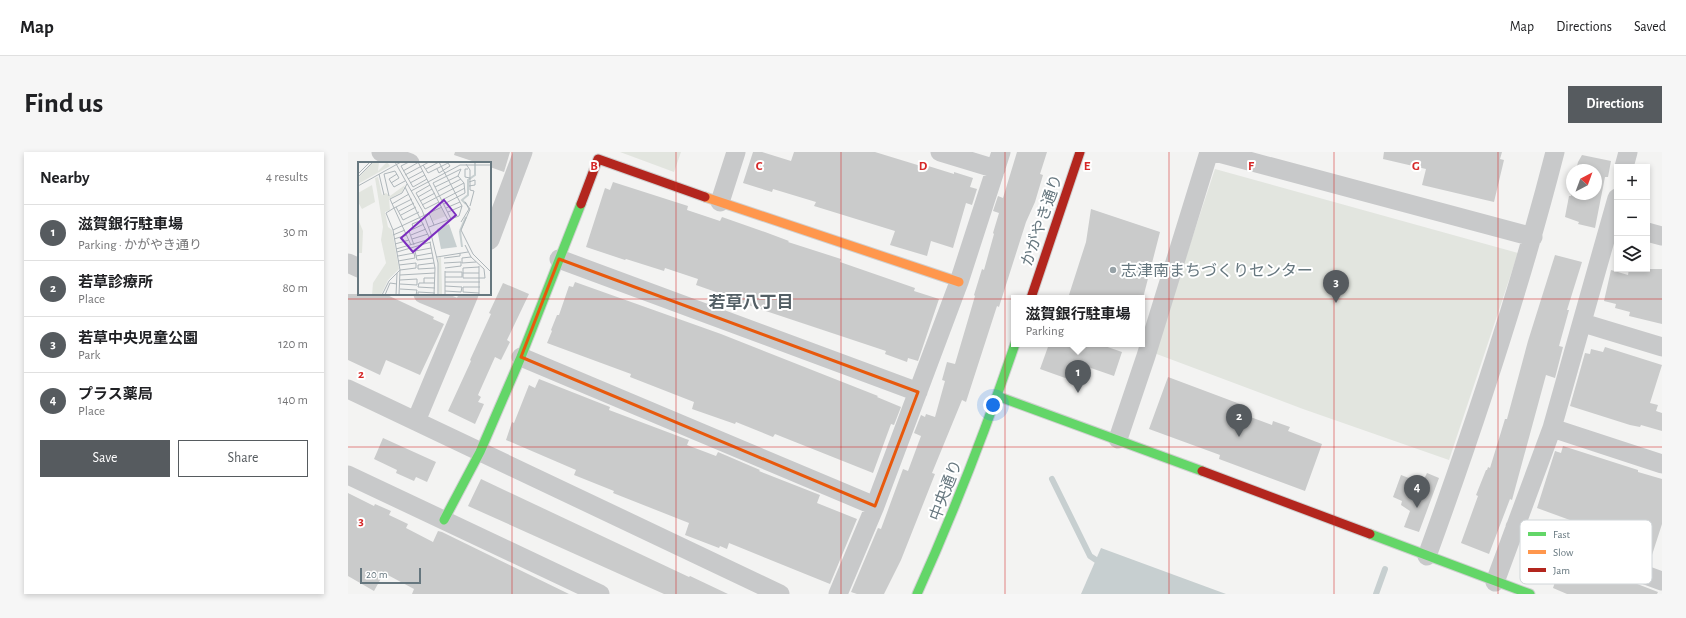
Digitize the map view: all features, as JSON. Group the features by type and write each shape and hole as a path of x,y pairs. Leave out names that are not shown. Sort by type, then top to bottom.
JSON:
{"street":[{"path":"381,152 407,162"},
{"path":"491,234 498,196 524,152"},
{"path":"720,202 736,152"},
{"path":"838,594 875,506 959,282 998,160 940,152"},
{"name":"かがやき通り","path":"1032,295 1080,152"},
{"path":"1118,439 1146,356 1209,152"},
{"path":"1215,152 1533,237"},
{"path":"1427,556 1458,472 1533,237 1555,152"},
{"path":"1625,164 1628,152"},
{"path":"444,520 480,452 521,357 598,159 720,202 959,282"},
{"path":"1495,582 1552,428 1614,223"},
{"path":"1650,233 1662,236"},
{"path":"559,259 918,392"},
{"path":"348,263 358,268"},
{"path":"416,421 466,302 428,295"},
{"path":"1583,323 1662,347"},
{"path":"1014,347 997,396 1118,439 1530,594"},
{"path":"521,357 875,506"},
{"path":"348,390 780,594"},
{"name":"中央通り","path":"917,594 935,556 997,396"},
{"path":"1552,428 1662,464"},
{"path":"348,474 600,594"},
{"path":"1515,527 1520,529"},
{"path":"1652,577 1662,581"}],"highlighted area":[{"path":"559,259 918,392 875,506 521,357"}],"shaded area":[{"path":"620,152 681,152 674,172"},
{"path":"1215,169 1518,253 1449,460 1303,409 1154,353"},
{"path":"1101,548 1226,594 1081,594"}],"building":[{"path":"455,152 510,152 504,172 491,167 491,162 475,162 454,155"},
{"path":"753,152 762,152 791,161 794,152 875,152 924,167 925,165 973,178 970,187 977,189 972,205 966,203 953,248 931,241 927,256 890,245 895,231 814,206 816,202 773,189 772,192 743,183"},
{"path":"1017,152 1047,152 1040,174 1043,175 1035,202 1026,222 999,307 997,306 966,402 962,400 932,473 935,474 901,560 884,594 857,594 851,592 878,528 881,529 903,469 908,471 921,436 914,433 921,415 925,417 926,414 935,417 945,381 942,380 947,362 955,364 975,296 974,295 982,269 984,270 994,234 993,233 999,213 993,211 998,196 1003,198"},
{"path":"1384,152 1502,152 1500,159 1504,160 1494,202 1422,185 1426,169 1383,159"},
{"path":"1582,155 1611,161 1608,177 1605,177 1602,192 1602,164 1578,164"},
{"path":"613,182 688,206 687,210 720,221 722,217 789,241 788,242 841,259 840,262 915,288 914,291 939,299 918,361 908,358 907,362 885,354 886,351 733,300 733,298 696,285 698,279 665,268 664,271 626,259 625,260 586,247 605,188 610,190"},
{"path":"1568,200 1600,200 1595,228 1578,224 1579,222 1565,217"},
{"name":"志津南まちづくりセンター","path":"1091,209 1160,232 1144,295 1069,295 1086,242"},
{"path":"1555,255 1582,262 1567,310 1569,310 1559,346 1563,347 1555,378 1546,375 1512,500 1510,499 1489,554 1461,543 1478,496 1476,495 1486,470 1488,467 1490,468 1505,419 1507,419 1528,341"},
{"path":"1650,269 1662,269 1662,324 1629,316 1630,312 1615,308 1616,304 1604,301 1611,270 1628,275 1628,272 1650,272"},
{"path":"575,282 721,334 878,396 877,397 901,407 894,425 891,424 873,473 775,434 773,437 736,422 735,424 692,409 694,402 630,377 631,374 547,343 569,286 573,287"},
{"path":"503,283 529,294 507,340 510,342 501,360 495,357 478,395 481,397 478,402 484,404 475,424 448,411 471,361 470,360 491,314 489,313"},
{"path":"348,294 387,295 434,317 433,319 444,324 420,375 386,360 380,375 348,360"},
{"path":"1048,347 1108,347 1122,352 1114,376 1088,367 1082,384 1040,369"},
{"path":"1605,347 1662,365 1650,403 1658,405 1656,411 1662,413 1662,431 1641,425 1640,427 1630,425 1570,406 1585,353 1590,354 1591,349 1603,352"},
{"path":"1168,377 1240,404 1237,412 1272,425 1273,421 1290,427 1288,431 1322,444 1305,491 1219,459 1220,455 1149,429"},
{"path":"539,379 610,407 609,410 689,440 687,445 716,456 718,452 760,470 759,471 820,495 817,503 857,519 830,584 729,543 727,549 720,546 719,548 685,535 689,523 613,493 614,491 574,475 576,470 506,440 512,422 514,423 529,385 535,388"},
{"path":"383,438 436,462 427,482 416,477 414,481 396,473 397,470 374,459"},
{"path":"1563,446 1662,479 1662,524 1652,555 1652,520 1570,520 1537,508 1555,451 1561,453"},
{"path":"1427,473 1439,478 1419,532 1404,527 1410,511 1401,505 1402,501 1393,497 1401,475 1422,483"},
{"path":"481,479 728,594 664,594 468,506"},
{"path":"348,493 374,506 375,504 391,511 389,515 408,524 406,528 433,542 438,531 442,532 569,594 412,594 414,589 384,573 374,591 348,576"},
{"path":"1554,584 1637,584 1658,592 1657,594 1567,594 1553,588"}],"waterway":[{"path":"1052,479 1090,556 1096,560"},
{"path":"1376,594 1385,569"}],"traffic: fast":[{"path":"444,520 480,452 521,357 581,204"},
{"path":"917,594 969,470 1014,347"},
{"path":"997,396 1202,471"},
{"path":"1370,534 1530,594"}],"traffic: slow":[{"path":"705,197 959,282"}],"traffic: jam":[{"path":"1032,295 1080,152"},
{"path":"581,204 598,159 705,197"},
{"path":"1202,471 1370,534"}],"place":[{"name":"志津南まちづくりセンター","path":"1113,270"},
{"name":"若草中央児童公園","path":"1336,303"},
{"name":"滋賀銀行駐車場","path":"1078,393"},
{"name":"若草診療所","path":"1239,437"},
{"name":"プラス薬局","path":"1417,508"}],"district":[{"name":"若草八丁目","path":"751,302"}]}
